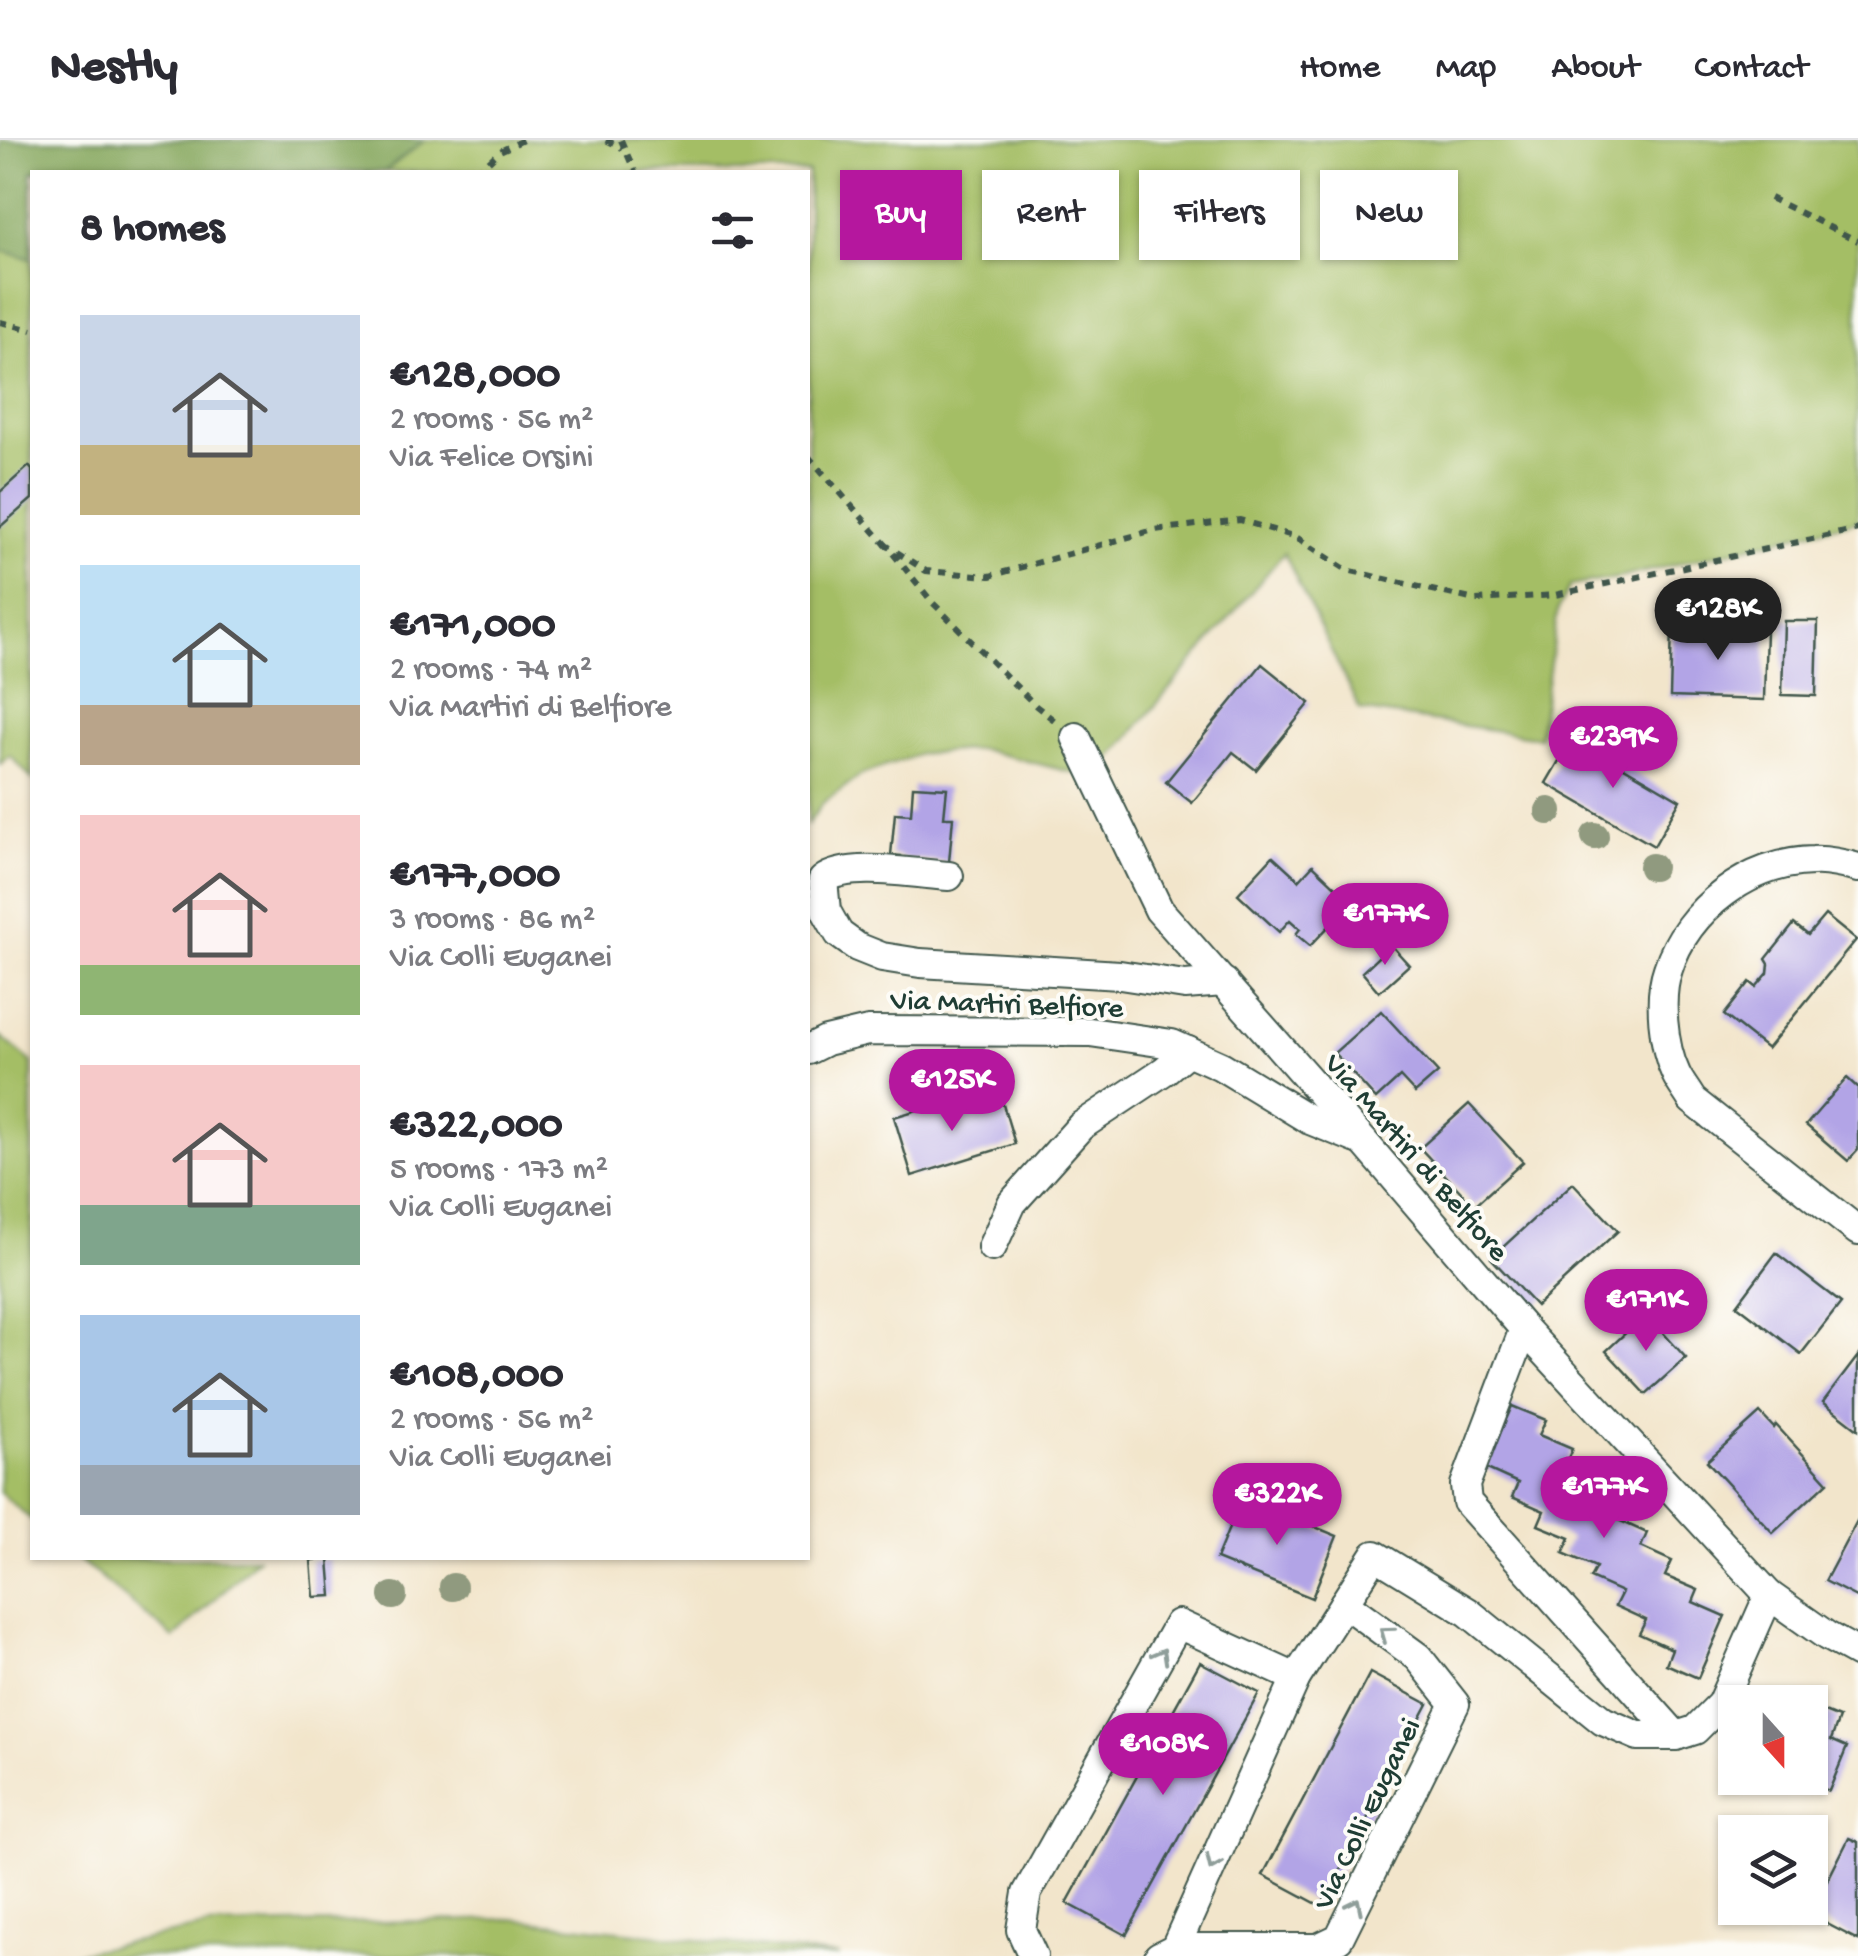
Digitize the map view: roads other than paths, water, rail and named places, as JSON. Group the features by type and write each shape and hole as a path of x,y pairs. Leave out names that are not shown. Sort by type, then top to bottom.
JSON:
{"street":[{"name":"Via Martiri di Belfiore","path":"1076,736 1159,910 1524,1329 1769,1595 1826,1636 1858,1652"},
{"path":"1858,868 1813,860 1767,869 1732,887 1702,912 1681,940 1666,971 1663,1006 1666,1044 1675,1073 1692,1100 1858,1231"},
{"path":"949,876 849,869 832,873 823,880 826,911 839,934 882,957 920,963 1120,975 1185,986 1224,982"},
{"name":"Via Martiri Belfiore","path":"810,1049 826,1040 868,1031 1090,1032 1172,1044 1220,1066 1310,1120 1364,1141"},
{"path":"992,1247 1012,1203 1081,1126 1188,1051"},
{"path":"1524,1329 1465,1485 1467,1502 1676,1736 1695,1730 1721,1704 1769,1595"},
{"name":"Via Colli Euganei","path":"1344,1603 1418,1657 1455,1704 1339,1938 1318,1948 1167,1952 1296,1678 1375,1554 1468,1612 1603,1721 1638,1736 1676,1736"},
{"path":"1033,1956 1021,1930 1028,1892 1178,1624 1296,1678"}]}
